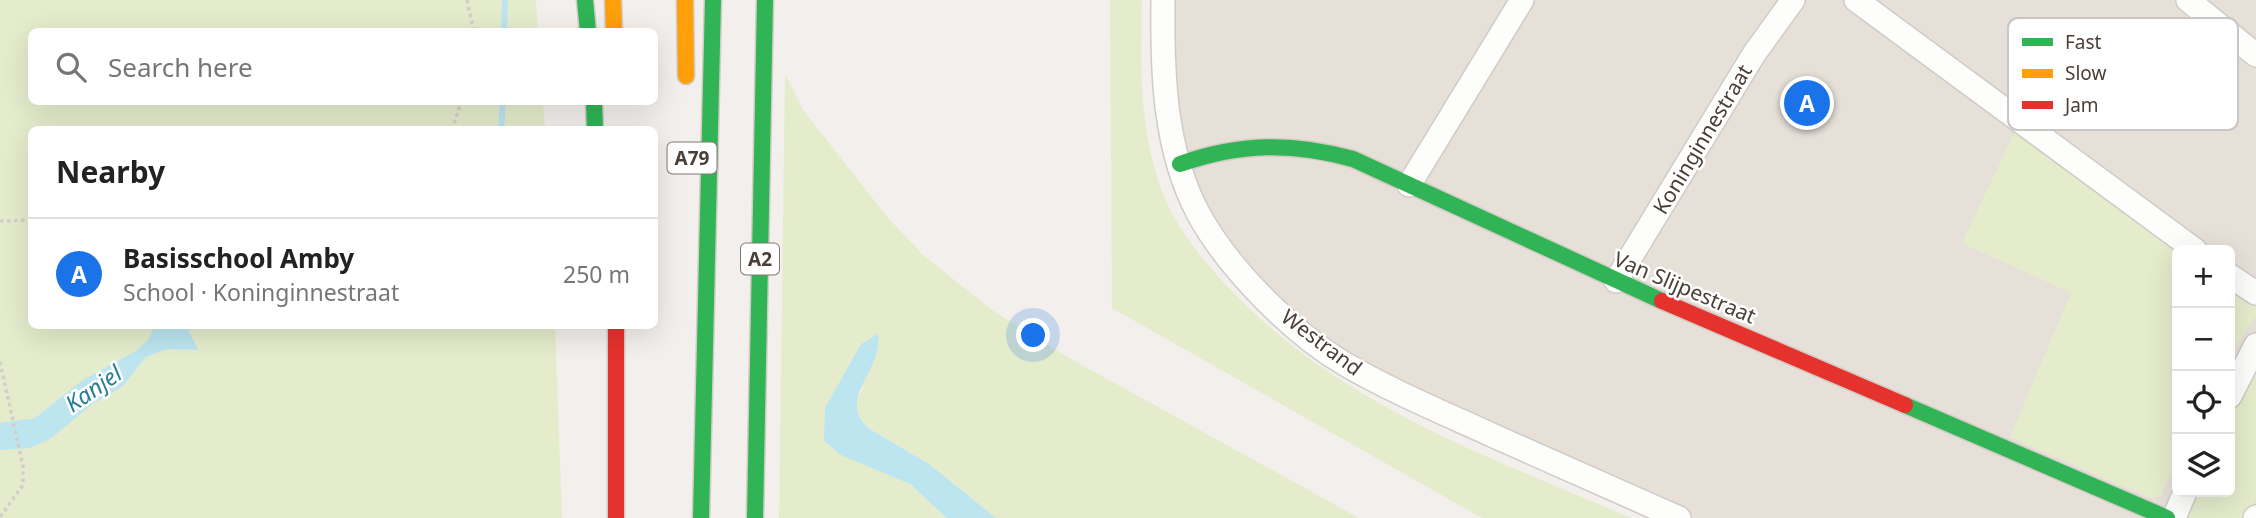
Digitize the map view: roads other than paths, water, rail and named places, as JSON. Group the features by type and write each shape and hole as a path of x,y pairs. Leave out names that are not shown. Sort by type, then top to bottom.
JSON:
{"main road":[{"path":"585,0 588,28"},
{"path":"613,0 614,28"},
{"path":"685,0 686,94"},
{"path":"701,518 713,0"},
{"name":"A2","path":"755,518 765,0"},
{"path":"594,105 595,126"},
{"name":"Van Slijpestraat","path":"1180,164 1214,151 1240,146 1288,145 1322,150 1353,159 1616,281 2167,518"},
{"name":"A79","path":"692,163 706,315"},
{"path":"608,329 615,426"},
{"path":"616,329 616,518"}],"street":[{"name":"Westrand","path":"1163,0 1162,66 1180,164 1198,212 1226,254 1288,319 1343,363 1392,390 1679,518"},
{"path":"1409,185 1522,0"},
{"name":"Koninginnestraat","path":"1616,281 1754,54 1793,0"},
{"path":"1856,0 2008,112"},
{"path":"2188,0 2210,18"},
{"path":"2238,40 2256,55"},
{"path":"2032,130 2188,245"},
{"path":"2235,279 2256,293"},
{"path":"2235,386 2256,345"},
{"path":"2174,518 2183,497"}],"water":[{"path":"153,329 188,329 198,350 167,349 146,357 122,387 94,403 50,439 30,448 0,450 0,423 35,418 84,379 136,351 147,341"},
{"path":"878,334 874,360 859,394 859,417 868,428 929,464 996,518 947,518 910,484 841,455 824,441 825,408 861,344"}],"waterway":[{"name":"Kanjel","path":"504,28 505,0"},
{"name":"Kanjel","path":"501,126 503,105"}],"place":[{"name":"Basisschool Amby","path":"1807,103"}]}
